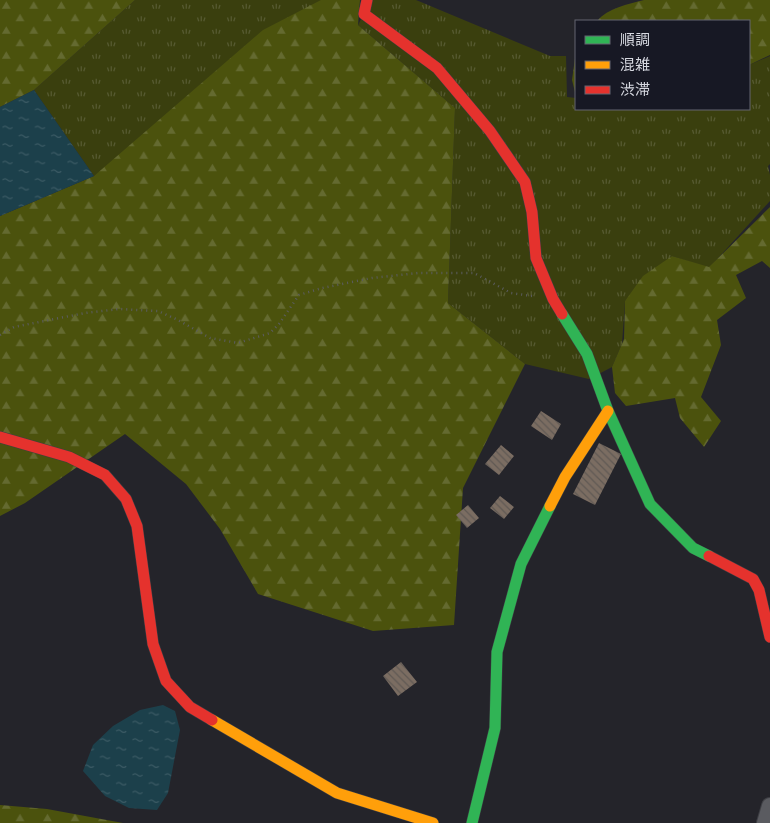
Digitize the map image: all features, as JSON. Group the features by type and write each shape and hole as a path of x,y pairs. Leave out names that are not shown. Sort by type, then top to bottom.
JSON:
{"street":[{"path":"367,0 364,14 437,68 490,131 524,182 532,212 536,258 553,299 587,354 608,411 650,504 693,548 753,579 759,590 770,636"},
{"path":"472,823 495,728 497,652 520,564 565,477 608,411"},
{"path":"0,437 69,457 105,475 126,498 137,526 153,644 166,681 190,707 337,793 433,823"},
{"path":"765,823 770,806"}],"path":[{"path":"0,335 14,327 84,312 119,310 158,311 210,338 238,343 270,333 279,324 299,295 322,288 372,278 418,274 474,274 511,293 553,299"}],"green space":[{"path":"0,0 135,0 34,90 0,107"},
{"path":"135,0 333,0 94,176 34,90"},
{"path":"321,0 360,0 358,25 455,108 448,303 525,364 463,488 454,625 373,631 258,594 220,529 186,484 125,434 25,503 0,516 0,216 94,176 263,30"},
{"path":"371,0 416,0 550,56 566,56 567,97 575,98 575,110 750,110 750,65 770,56 770,164 768,166 770,201 709,268 672,256 625,301 622,344 612,367 589,379 525,364 448,303 455,108 358,25"},
{"path":"644,0 770,0 770,55 750,65 750,20 598,20 612,10"},
{"path":"575,58 575,92 572,80"},
{"path":"770,207 770,268 762,261 736,275 746,298 717,320 721,345 701,397 721,421 704,447 680,418 675,398 626,406 615,393 612,367 624,339 625,301 643,276 672,256 709,267"},
{"path":"0,805 47,809 123,823 0,823"}],"water":[{"path":"34,90 94,176 0,216 0,107"},
{"path":"163,705 175,711 180,730 168,793 157,810 129,808 105,796 83,771 93,745 113,726 140,710"}],"building":[{"path":"541,411 561,424 552,440 531,426"},
{"path":"599,443 621,454 595,505 573,494"},
{"path":"501,445 514,456 499,475 485,464"},
{"path":"500,496 514,507 504,519 490,508"},
{"path":"468,505 479,518 467,528 456,515"},
{"path":"401,662 417,682 398,696 383,676"}],"traffic: fast":[{"path":"562,314 587,354 608,411 650,504 693,548 709,556"},
{"path":"472,823 495,728 497,652 521,564 550,506"}],"traffic: slow":[{"path":"550,506 565,477 608,411"},
{"path":"212,720 337,793 433,823"}],"traffic: jam":[{"path":"367,0 364,14 437,68 490,131 525,182 532,212 536,258 553,299 562,314"},
{"path":"0,437 69,457 105,475 126,499 137,526 153,644 166,681 190,707 212,720"},
{"path":"709,556 753,579 759,590 770,637"}]}
